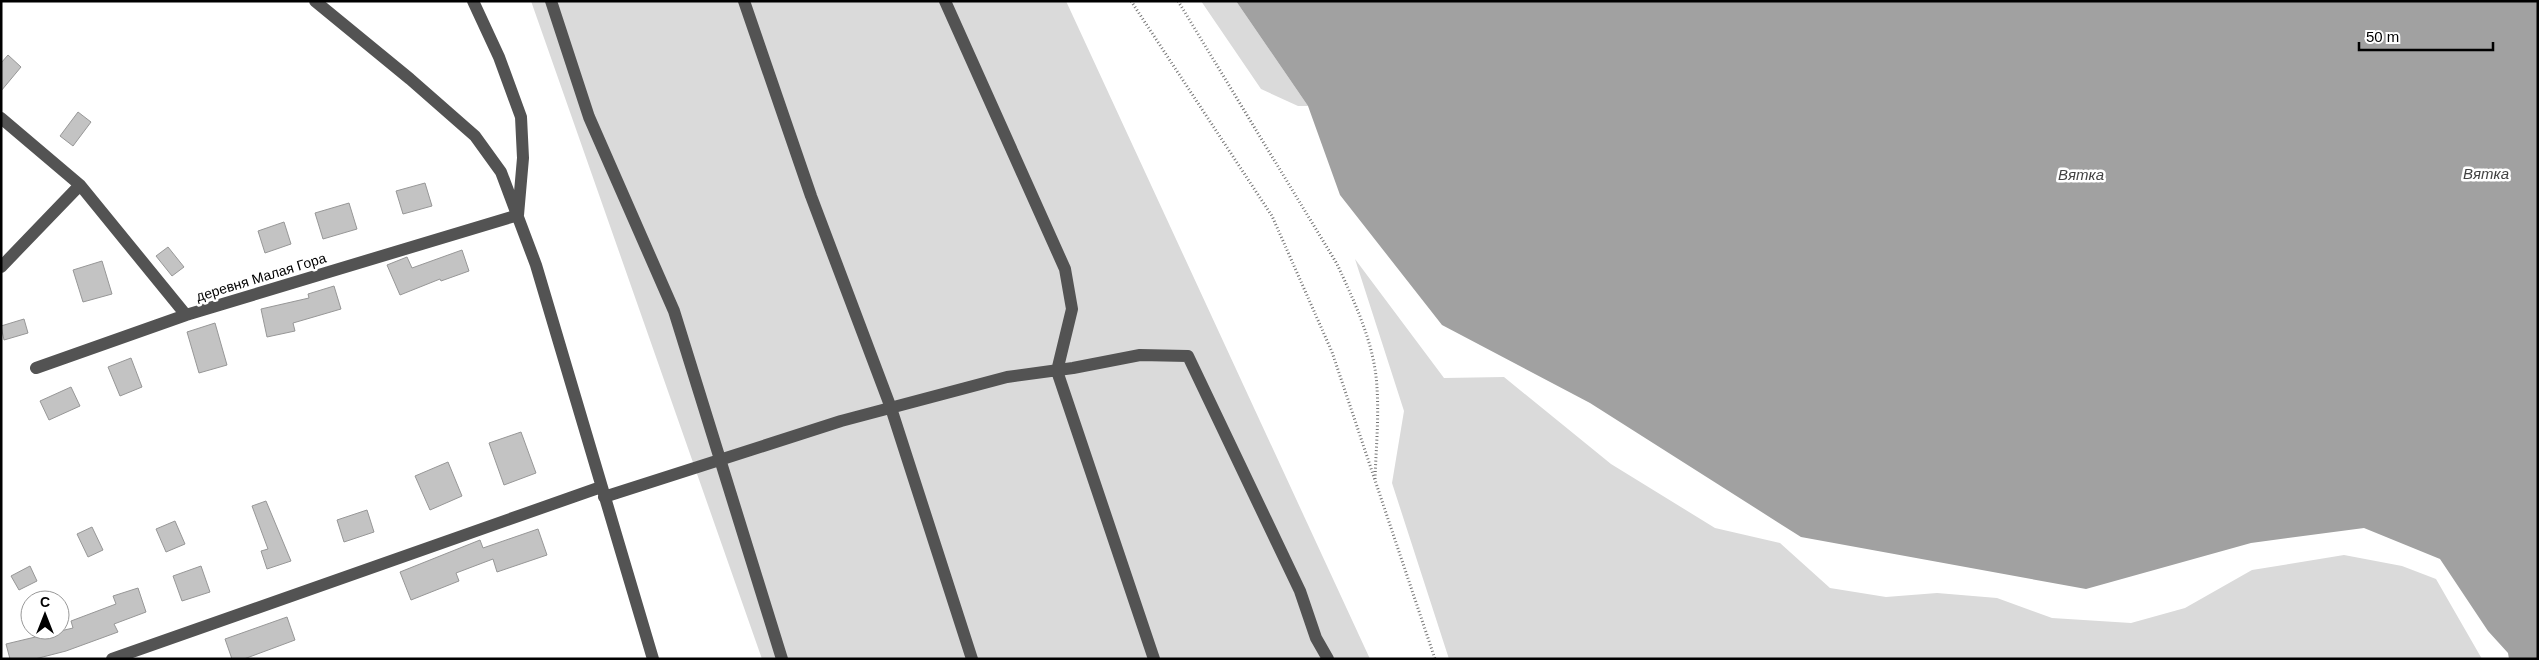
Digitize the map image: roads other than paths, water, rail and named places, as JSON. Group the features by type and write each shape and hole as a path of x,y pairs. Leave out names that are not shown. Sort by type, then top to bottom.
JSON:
{"street":[{"path":"315,1 410,79 475,136 501,172 536,265 653,659"},
{"path":"473,1 499,57 521,118 523,158 518,215"},
{"path":"551,1 589,117 674,311 782,659"},
{"path":"744,1 811,196 891,408 972,659"},
{"path":"945,1 1065,269 1072,309 1057,371 1154,659"},
{"name":"деревня Малая Гора","path":"1,118 80,186 186,315 518,215"},
{"path":"1,267 80,186"},
{"path":"36,368 186,315"},
{"path":"112,659 602,492 719,460 841,421 1007,378 1057,371 1140,355 1188,356 1300,591 1316,638 1328,659"}],"water":[{"name":"Вятка","path":"1236,1 2538,1 2538,659 2509,659 2508,653 2488,631 2440,559 2364,528 2251,543 2086,589 1801,537 1590,403 1442,325 1340,195 1308,106"}]}
